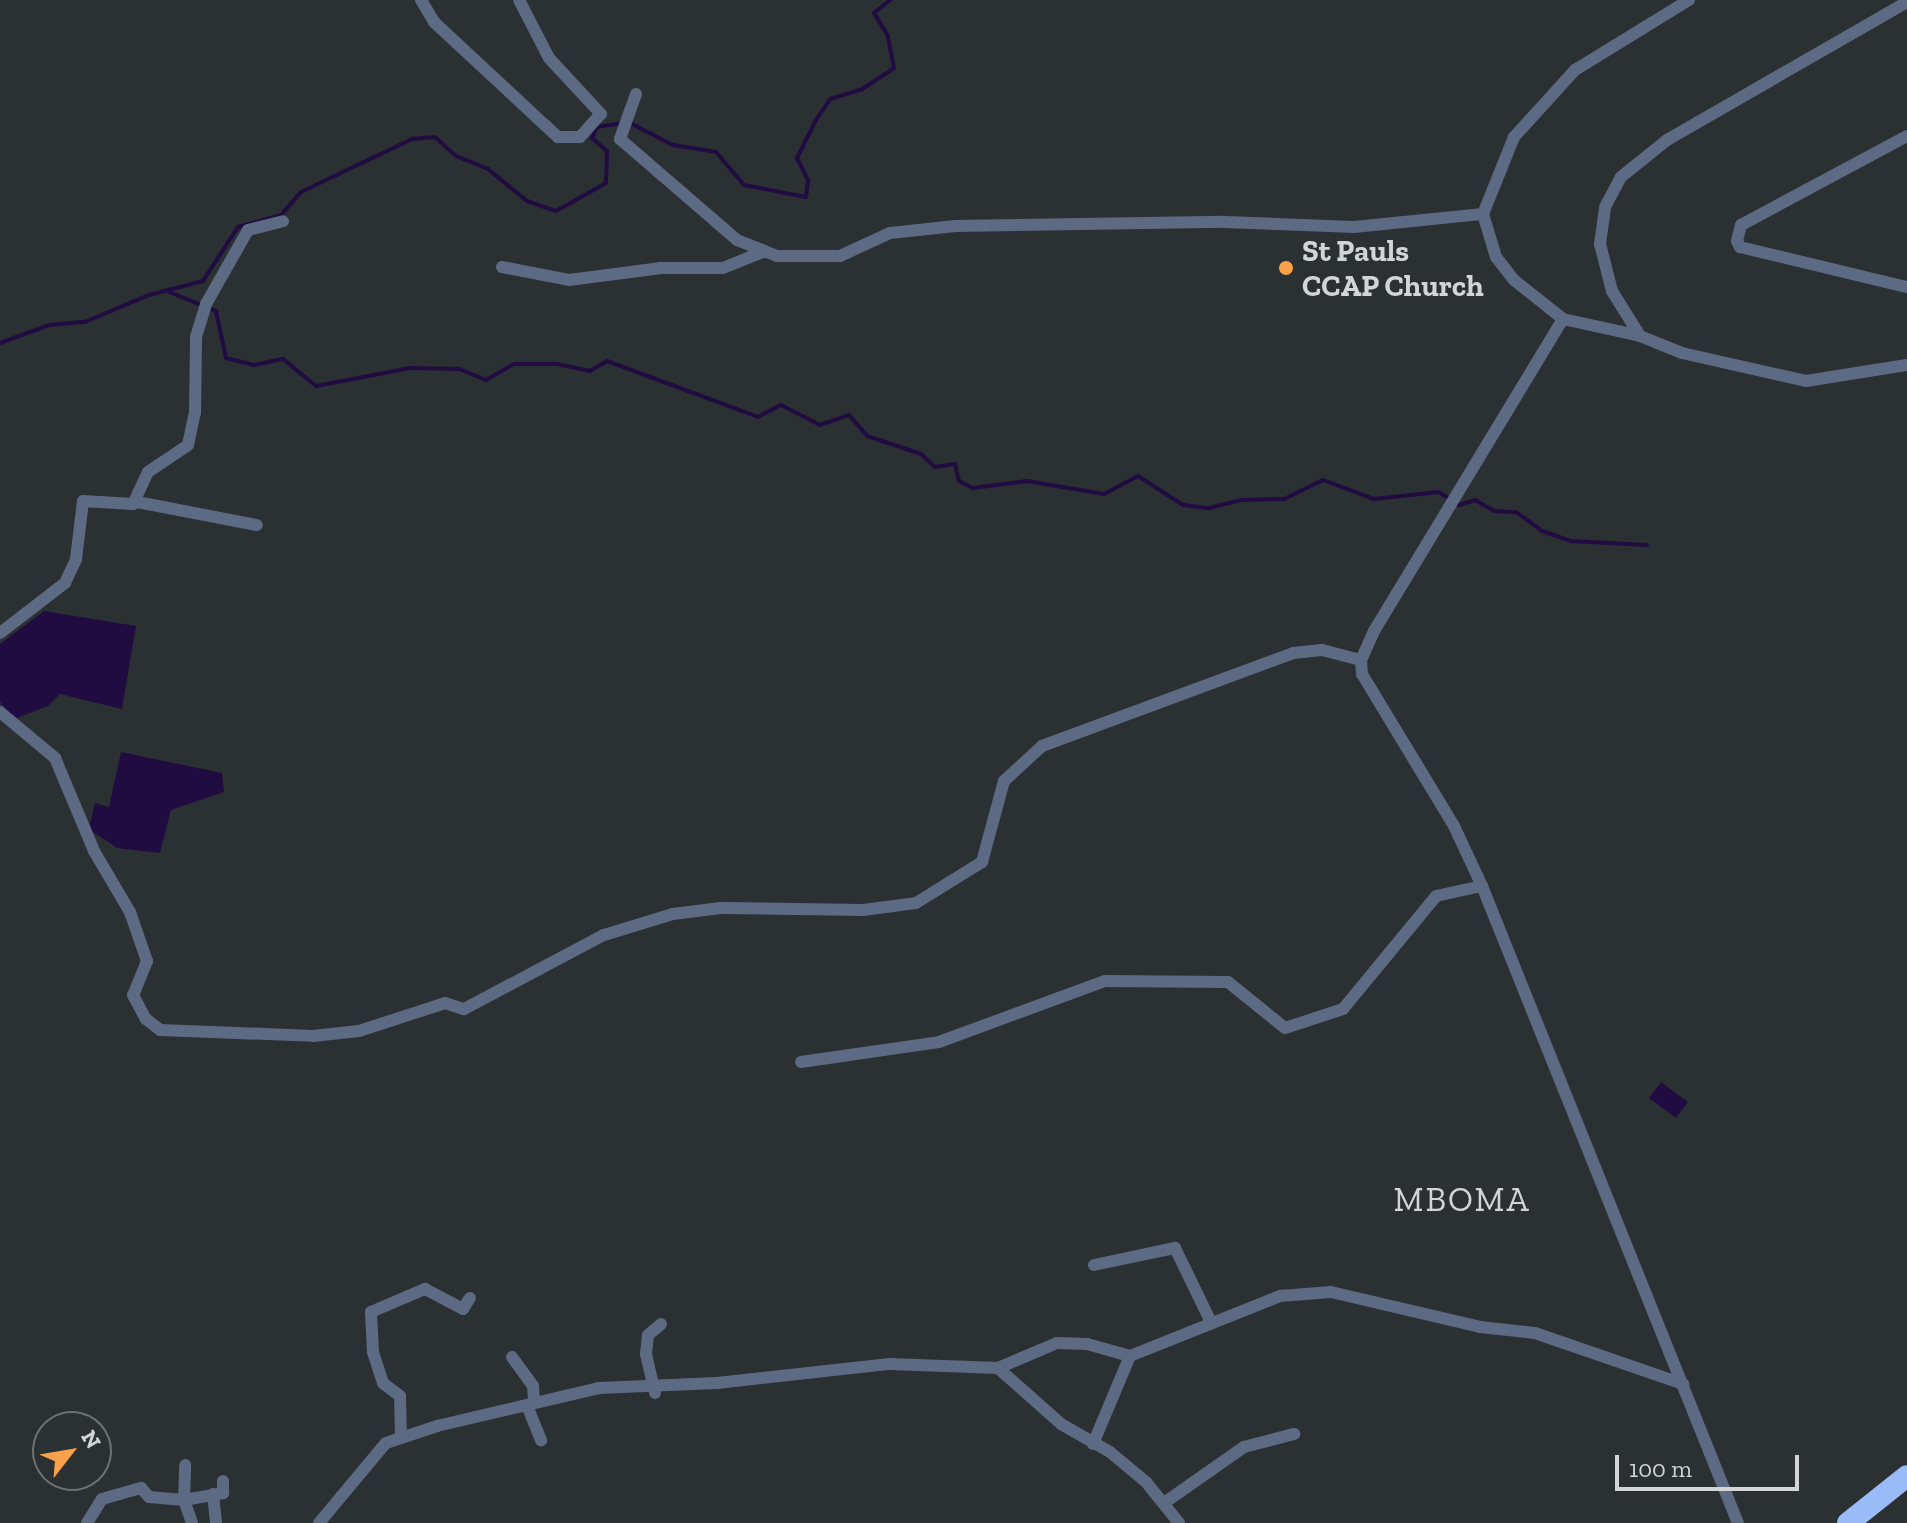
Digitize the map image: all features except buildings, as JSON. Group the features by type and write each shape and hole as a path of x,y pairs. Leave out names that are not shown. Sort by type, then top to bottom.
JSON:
{"highway":[{"path":"1848,1523 1907,1476"}],"street":[{"path":"421,0 434,22 558,137 580,137 601,114 549,58 519,0"},
{"path":"1689,0 1587,62 1545,98 1507,147 1483,214 1491,246 1505,271 1563,319 1640,336 1682,353 1806,381 1907,365"},
{"path":"1640,336 1612,291 1600,244 1605,207 1621,177 1667,140 1907,2"},
{"path":"636,94 620,139 737,240 777,256 840,256 890,233 956,226 1225,222 1354,227 1483,214"},
{"path":"1907,136 1741,225 1737,241 1740,247 1907,287"},
{"path":"137,502 148,472 188,445 196,402 196,337 222,272 248,230 283,221"},
{"path":"502,267 569,280 661,268 723,268 765,251"},
{"path":"1563,319 1446,508 1361,660 1362,674 1454,826 1482,886 1738,1523"},
{"path":"0,633 65,583 79,547 77,523 83,501 137,502 257,525"},
{"path":"0,712 48,749 81,810 104,870 130,912 147,961 133,995 146,1019 160,1030 313,1036 359,1031 445,1003 464,1009 604,935 673,914 721,908 863,910 916,903 953,884 982,862 1004,781 1042,746 1293,653 1322,650 1361,660"},
{"path":"801,1062 939,1042 1105,981 1228,982 1280,1028 1329,1016 1362,992 1436,896 1482,886"},
{"path":"1094,1265 1175,1248 1211,1322"},
{"path":"401,1436 400,1396 383,1383 373,1352 371,1312 425,1289 463,1309 470,1298"},
{"path":"319,1523 386,1443 401,1436 534,1401 890,1364 998,1368 1057,1343 1087,1344 1130,1356 1280,1296 1331,1292 1480,1327 1535,1333 1683,1384"},
{"path":"654,1389 648,1335 661,1324"},
{"path":"1093,1444 1130,1356"},
{"path":"512,1357 533,1386 534,1401 528,1408 541,1441"},
{"path":"998,1368 1061,1424 1146,1482 1179,1523"},
{"path":"1164,1503 1244,1447 1294,1434"},
{"path":"185,1465 184,1500 192,1523"},
{"path":"87,1523 102,1499 141,1488 149,1497 184,1500 223,1493 223,1481"},
{"path":"213,1494 216,1523"}],"shaded area":[{"path":"44,611 136,626 122,709 60,694 48,706 14,719 0,702 0,644"},
{"path":"121,752 222,773 224,792 171,810 160,853 117,848 89,829 95,803 109,807"},
{"path":"1661,1082 1688,1102 1676,1118 1649,1098"}],"waterway":[{"path":"0,343 49,325 85,322 149,295 203,281 238,227 281,215 301,192 412,139 435,137 456,156 488,169 527,201 556,211 606,183 607,151 592,138 597,127 628,122 673,145 716,152 744,185 806,197 808,180 797,158 830,99 862,89 894,68 888,36 874,13 890,0"},
{"path":"169,292 216,311 226,358 254,365 283,359 316,386 410,368 459,369 486,380 514,364 557,364 590,371 607,361 758,417 781,405 820,425 849,415 867,436 921,454 935,467 955,464 959,481 973,488 1027,481 1104,494 1138,476 1183,505 1209,508 1241,500 1284,499 1323,480 1374,499 1439,492 1459,505 1475,500 1494,511 1516,512 1542,531 1571,541 1647,545"}],"place":[{"name":"St Pauls CCAP Church","path":"1286,268"}],"district":[{"name":"MBOMA","path":"1462,1200"}]}
